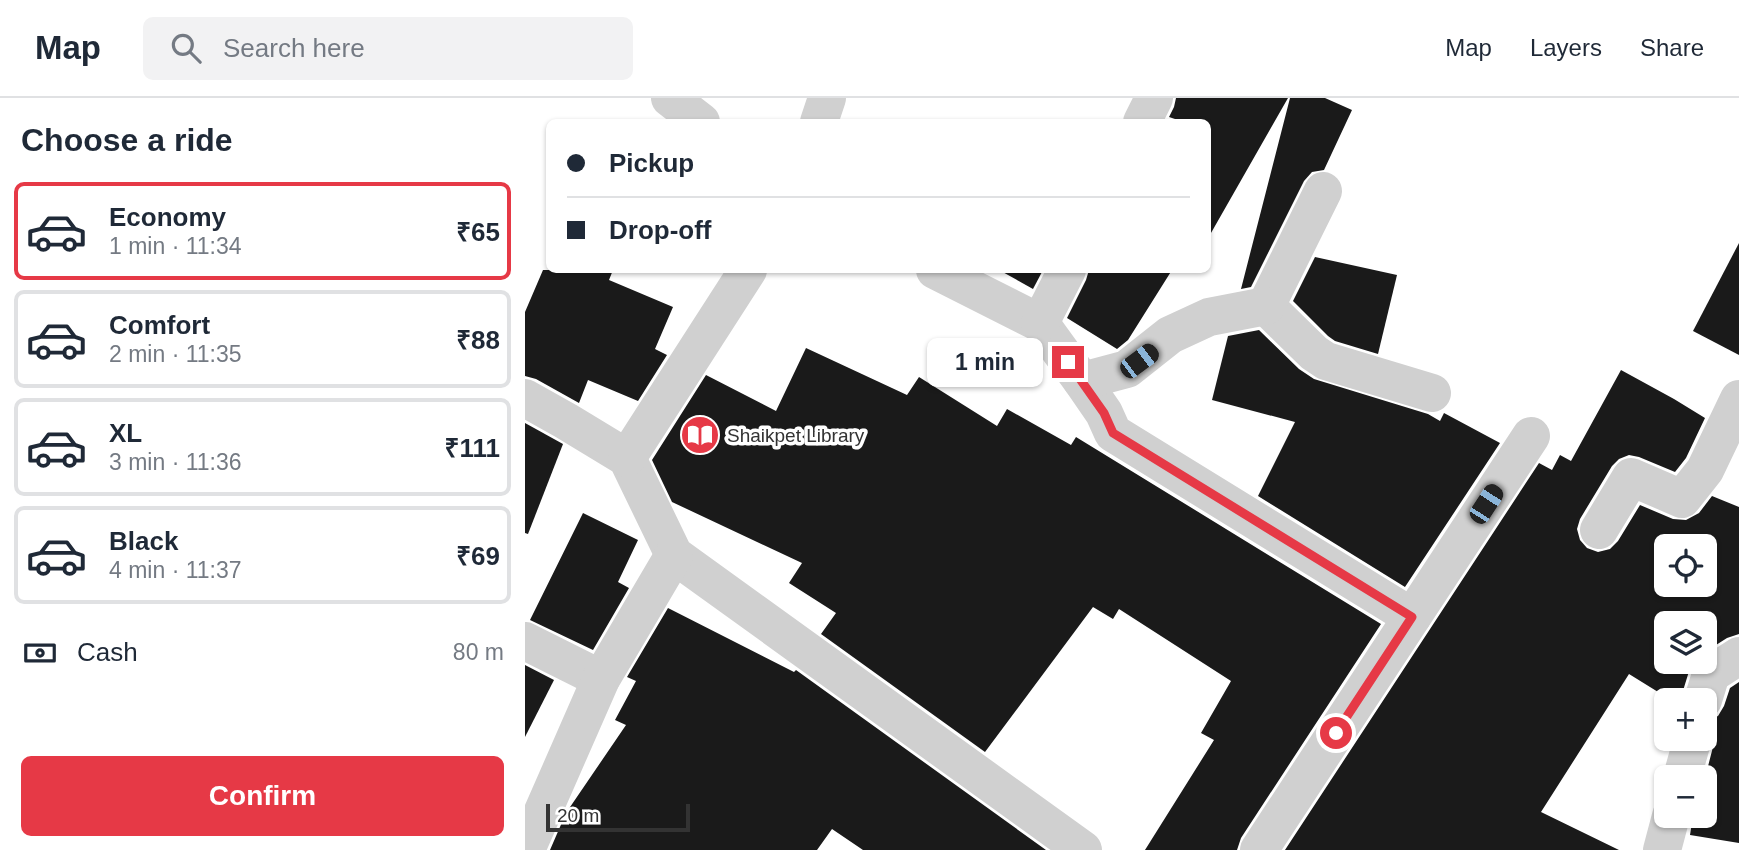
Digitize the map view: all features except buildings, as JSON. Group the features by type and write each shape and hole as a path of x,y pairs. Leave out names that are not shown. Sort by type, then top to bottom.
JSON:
{"street":[{"path":"670,98 697,119"},
{"path":"820,119 827,98"},
{"path":"1144,119 1154,98"},
{"path":"1266,306 1323,191"},
{"path":"627,458 746,273"},
{"path":"941,273 1040,323 1104,413 1113,433 1412,617"},
{"path":"1040,323 1065,273"},
{"path":"1082,381 1127,369 1170,335 1209,317 1266,306"},
{"path":"1266,306 1314,353 1326,361 1432,393"},
{"path":"525,398 627,458 674,555 1083,850"},
{"path":"1599,530 1631,477 1682,499 1705,470 1739,399"},
{"path":"1259,850 1531,436"},
{"path":"526,850 601,678 674,555"},
{"path":"525,641 601,678"},
{"path":"1707,688 1711,674 1739,656"},
{"path":"1662,850 1668,828"}],"place":[{"name":"Shaikpet Library","path":"700,435"}],"route":[{"path":"1068,362 1104,413 1113,433 1412,617 1336,733"}]}
